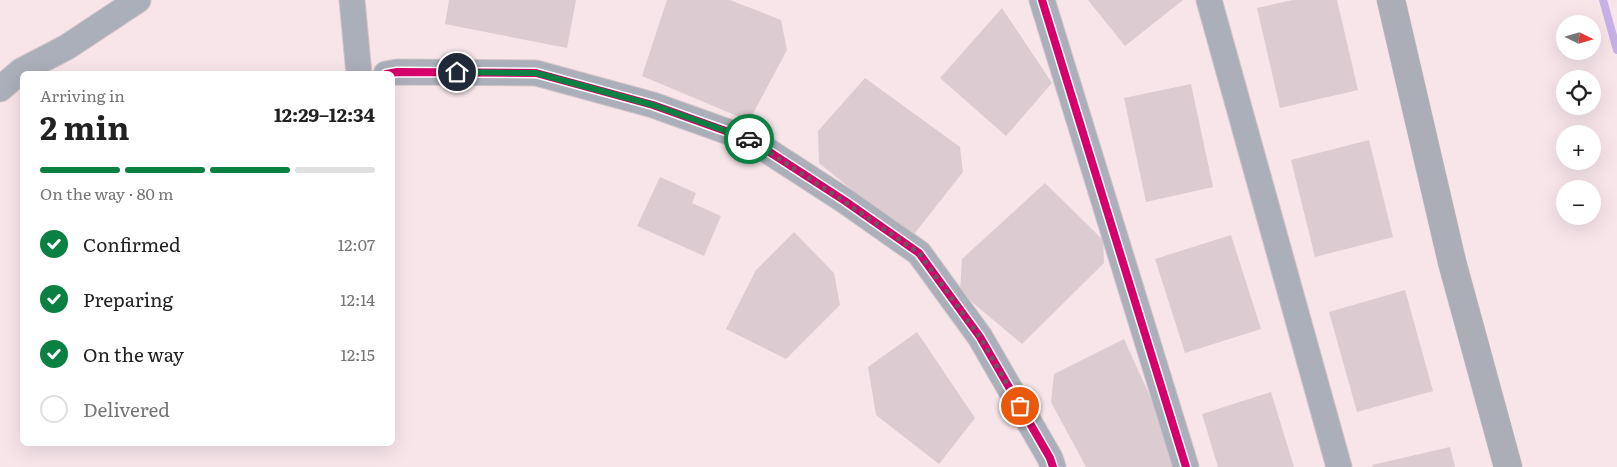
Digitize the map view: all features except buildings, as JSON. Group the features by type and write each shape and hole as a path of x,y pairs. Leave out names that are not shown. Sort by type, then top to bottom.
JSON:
{"street":[{"path":"0,89 11,71 67,47 138,0"},
{"path":"352,0 359,71"},
{"path":"1042,0 1186,467"},
{"path":"1210,0 1339,467"},
{"path":"1391,0 1452,262 1508,467"},
{"path":"395,72 536,73 653,105 751,140 919,253 980,337 1050,458 1053,467"}],"waterway":[{"path":"1603,0 1617,50"}],"cycle path":[{"path":"1042,0 1186,467"},
{"path":"395,72 536,73 653,105 751,140 845,201 919,253 980,337 1050,458 1053,467"}],"way so far":[{"path":"749,139 919,253 980,337 1020,406"}],"route":[{"path":"457,72 536,73 653,105 749,139"}]}
